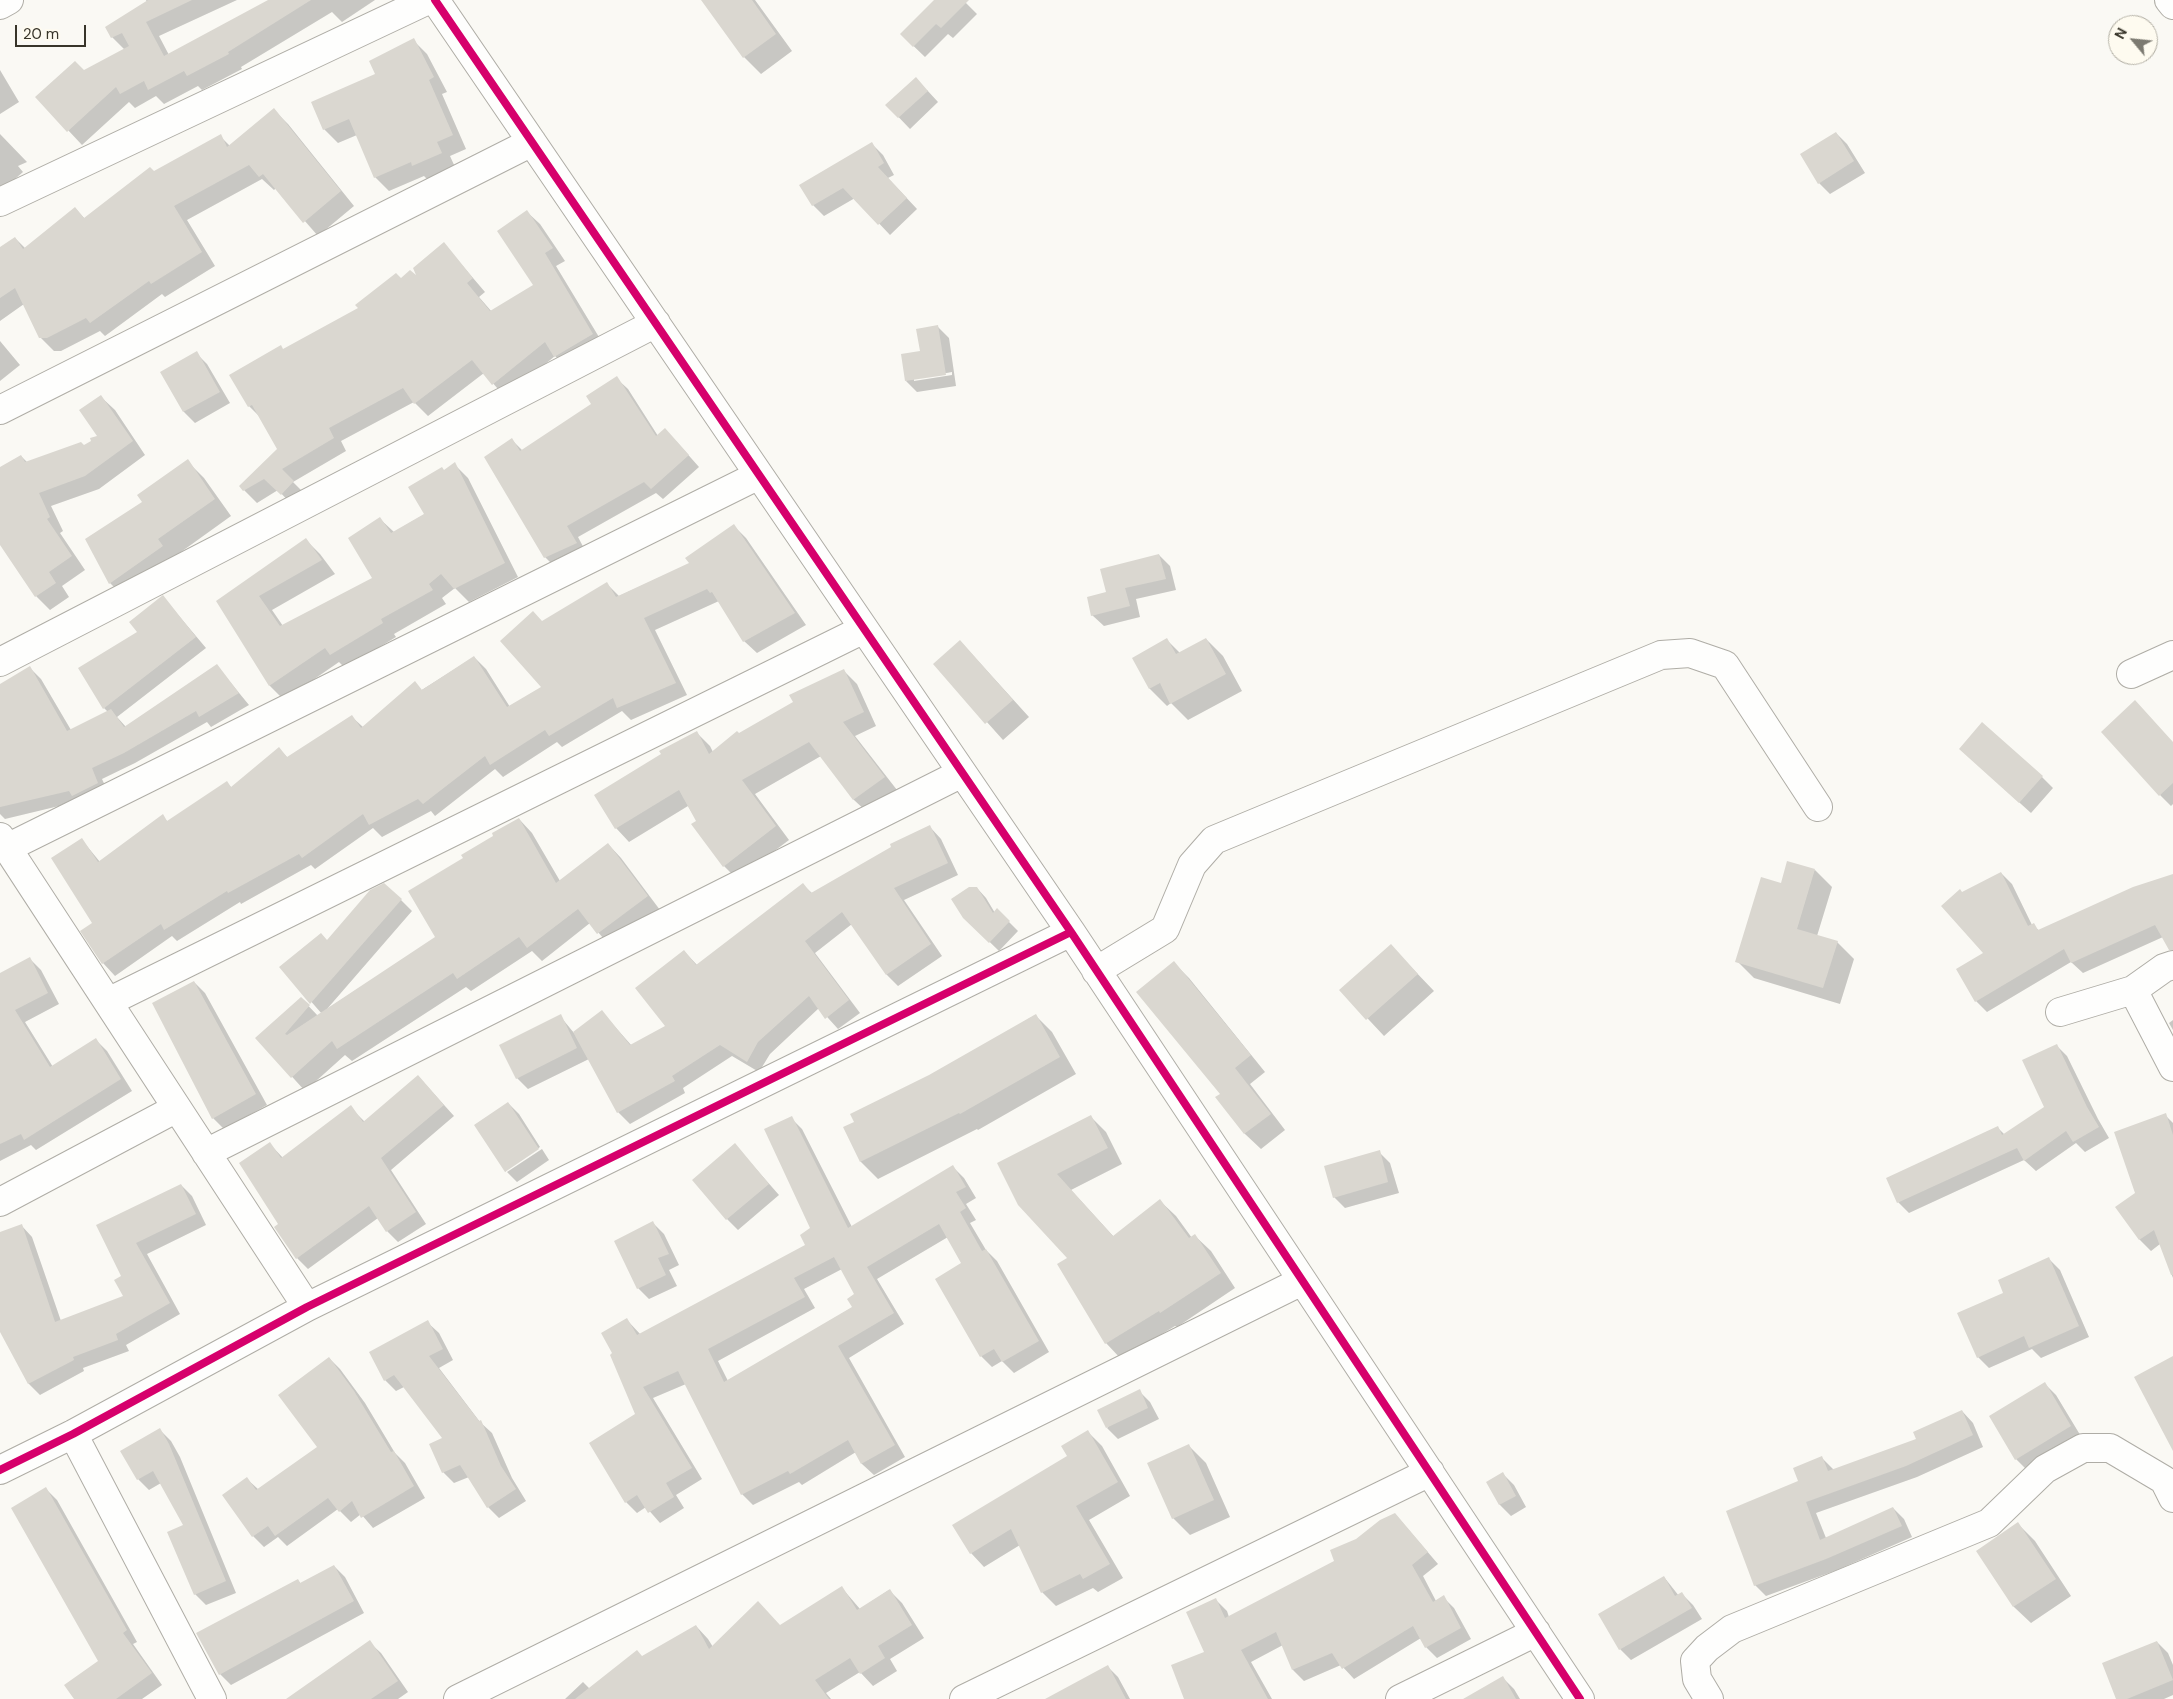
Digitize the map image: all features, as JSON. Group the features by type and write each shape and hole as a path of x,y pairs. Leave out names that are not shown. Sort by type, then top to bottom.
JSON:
{"street":[{"path":"0,5 9,0"},
{"path":"0,202 428,0"},
{"path":"435,0 1071,932 1580,1699"},
{"path":"2169,0 2173,5"},
{"path":"0,410 532,142"},
{"path":"0,662 656,323"},
{"path":"307,1307 4,843 759,475"},
{"path":"108,1002 864,629"},
{"path":"1096,970 1165,929 1192,865 1214,840 1661,654 1690,653 1725,665 1818,807"},
{"path":"2131,674 2173,655"},
{"path":"206,1153 962,773"},
{"path":"0,1470 73,1434 307,1307 1071,932"},
{"path":"2060,1012 2133,990 2164,968 2173,965"},
{"path":"2133,990 2173,1067"},
{"path":"0,1202 177,1108"},
{"path":"458,1699 1302,1281"},
{"path":"73,1434 212,1699"},
{"path":"1709,1699 1697,1679 1695,1661 1706,1648 1732,1629 1989,1523 2045,1470 2083,1448 2110,1448 2164,1480 2173,1498"},
{"path":"964,1699 1430,1472"},
{"path":"1400,1699 1536,1632"}],"building":[{"path":"148,0 192,0 146,22 164,56 268,0 311,0 228,52 229,54 187,76 184,71 148,90 144,81 120,94 116,87 67,132 35,97 75,61 84,70 129,46 122,33 111,38 105,27"},
{"path":"701,0 752,0 776,34 743,58"},
{"path":"934,0 969,0 941,28 936,24 913,47 900,34"},
{"path":"414,38 434,77 429,80 453,135 437,142 442,153 412,166 411,162 374,178 349,119 323,130 311,102 375,74 369,61"},
{"path":"916,77 928,91 898,118 885,105"},
{"path":"274,108 341,191 303,223 263,174 259,177 249,165 174,206 202,252 151,284 149,281 90,323 86,318 47,338 39,338 15,288 0,298 0,247 15,237 23,249 75,207 84,218 150,167 154,171 221,134 227,147"},
{"path":"1836,132 1854,161 1818,184 1800,154"},
{"path":"872,142 884,163 878,167 907,198 878,225 843,188 812,206 799,185"},
{"path":"527,210 553,248 545,253 593,334 554,357 545,342 492,385 472,360 414,404 403,388 329,428 334,438 282,469 294,481 281,495 264,479 243,491 239,486 277,449 252,405 248,407 229,375 281,345 283,349 358,308 355,305 396,273 401,278 410,270 416,275 413,268 444,242 473,278 467,283 490,311 533,285 497,231"},
{"path":"938,325 946,375 905,381 901,354 920,351 916,329"},
{"path":"197,351 220,392 183,412 160,372"},
{"path":"617,376 656,436 665,428 689,455 651,489 644,482 567,526 577,543 544,558 484,457 512,438 520,451 591,404 586,396"},
{"path":"101,395 133,441 85,476 39,493 50,517 47,519 72,556 49,572 56,583 35,597 0,545 0,467 21,455 25,462 81,442 84,445 91,441 90,438 97,436 79,410"},
{"path":"188,459 215,499 158,539 163,546 109,584 85,539 142,502 137,495"},
{"path":"455,462 505,563 454,589 441,574 429,584 433,590 381,619 383,623 330,655 325,648 269,686 216,601 306,538 322,560 259,596 280,626 372,578 348,538 380,517 391,533 424,514 408,487 442,467 444,470"},
{"path":"734,524 795,613 743,642 712,592 710,593 707,589 644,618 676,683 617,708 613,698 549,736 545,730 490,765 485,756 423,804 418,799 369,825 363,814 302,858 299,854 228,893 227,891 164,930 161,924 102,964 80,931 92,923 51,858 82,838 98,862 163,814 167,821 227,781 231,787 279,747 287,757 352,715 361,728 415,681 422,690 474,656 507,707 541,687 500,641 533,611 542,621 607,582 616,597 689,563 685,558"},
{"path":"1159,554 1166,579 1125,588 1130,606 1091,616 1087,597 1106,592 1100,569"},
{"path":"163,595 196,637 103,709 78,668 137,632 129,622"},
{"path":"1167,638 1176,654 1206,638 1226,674 1170,704 1160,683 1149,689 1132,658"},
{"path":"960,640 1013,700 985,724 933,664"},
{"path":"217,664 239,693 199,717 196,711 124,753 92,768 98,783 72,796 69,791 0,807 0,684 30,666 67,731 111,709 124,727"},
{"path":"844,669 864,712 843,722 885,777 853,800 809,742 742,780 776,826 723,867 691,824 696,821 679,790 615,829 594,795 661,754 659,751 697,731 709,754 737,731 739,733 793,702 789,695"},
{"path":"2135,700 2173,742 2173,783 2159,796 2101,732"},
{"path":"1982,722 2043,776 2019,803 1959,749"},
{"path":"519,818 556,883 608,843 648,896 597,934 578,909 527,948 519,937 457,979 453,973 337,1049 332,1041 291,1078 255,1038 301,997 310,1005 285,1034 287,1035 435,937 408,891 463,858 461,855 493,836 492,833"},
{"path":"930,825 948,863 894,888 931,944 886,975 842,912 805,941 849,1000 825,1019 809,996 758,1042 747,1062 720,1045 672,1076 675,1081 617,1113 573,1032 602,1010 630,1045 665,1026 635,988 684,950 696,965 803,883 811,893 891,847 890,844"},
{"path":"1787,861 1815,869 1797,929 1838,941 1823,988 1735,962 1761,877 1781,883"},
{"path":"2001,872 2028,926 2034,923 2038,930 2133,887 2173,874 2173,950 2169,950 2155,925 2071,963 2064,949 1975,1002 1956,969 1983,953 1941,906 1960,889 1962,892"},
{"path":"384,883 402,899 310,1004 279,967 321,933 327,940 370,890"},
{"path":"969,887 977,887 993,913 997,908 1010,921 989,943 963,918 951,899"},
{"path":"1391,944 1418,974 1366,1020 1339,990"},
{"path":"30,957 48,993 15,1010 50,1067 96,1038 121,1079 24,1140 21,1134 0,1144 0,973"},
{"path":"1174,961 1251,1055 1235,1068 1271,1114 1244,1134 1215,1097 1220,1094 1136,992"},
{"path":"194,981 256,1094 212,1119 152,1003"},
{"path":"561,1014 577,1048 516,1079 499,1045"},
{"path":"1036,1014 1060,1057 960,1114 860,1162 843,1127 854,1122 850,1114 929,1075"},
{"path":"2057,1044 2087,1107 2099,1127 2073,1142 2066,1131 2024,1161 2017,1148 1897,1203 1886,1178 1998,1126 2002,1135 2044,1107 2022,1060"},
{"path":"418,1075 444,1105 381,1158 416,1212 386,1232 369,1206 296,1259 274,1227 278,1224 239,1163 270,1142 281,1158 351,1105 363,1122"},
{"path":"508,1102 539,1149 505,1172 474,1125"},
{"path":"2166,1113 2173,1135 2173,1275 2171,1275 2154,1230 2139,1240 2115,1207 2135,1193 2114,1132"},
{"path":"1091,1115 1108,1148 1057,1174 1113,1236 1160,1199 1189,1238 1195,1234 1221,1273 1160,1313 1159,1311 1105,1344 1057,1264 1067,1258 1018,1205 997,1163"},
{"path":"792,1116 848,1228 953,1165 966,1187 956,1192 966,1208 960,1212 982,1251 986,1249 1039,1341 1002,1362 994,1349 980,1357 935,1279 961,1263 939,1224 867,1267 894,1313 838,1346 895,1445 861,1464 848,1440 790,1474 788,1471 741,1495 678,1371 643,1387 692,1468 666,1483 674,1497 648,1513 637,1495 625,1503 589,1443 635,1414 610,1355 612,1353 601,1333 627,1318 637,1335 805,1245 800,1235 810,1228 764,1129","holes":["834,1257 854,1294 847,1299 852,1307 724,1382 708,1349 805,1297 794,1278"]},
{"path":"735,1143 769,1184 726,1220 692,1180"},
{"path":"1380,1150 1388,1182 1333,1198 1324,1166"},
{"path":"181,1184 196,1214 136,1243 170,1303 116,1334 118,1340 73,1357 74,1360 28,1384 0,1332 0,1232 22,1224 55,1322 123,1296 114,1280 121,1276 96,1225"},
{"path":"653,1221 669,1254 658,1258 666,1275 637,1289 614,1241"},
{"path":"2049,1257 2079,1326 2029,1348 2024,1336 1977,1358 1957,1313 2003,1293 1998,1280"},
{"path":"428,1320 443,1349 429,1356 479,1421 481,1420 501,1466 516,1489 487,1508 460,1465 442,1473 429,1444 442,1438 394,1375 384,1381 369,1352"},
{"path":"2173,1356 2173,1451 2134,1377"},
{"path":"329,1357 354,1391 391,1452 394,1451 414,1486 361,1518 352,1501 339,1512 328,1498 275,1536 268,1526 252,1537 222,1495 247,1477 256,1490 317,1447 278,1395"},
{"path":"2045,1382 2071,1426 2015,1460 1989,1416"},
{"path":"1140,1389 1148,1408 1106,1428 1097,1410"},
{"path":"1962,1410 1973,1435 1906,1466 1806,1502 1820,1540 1893,1507 1902,1526 1826,1559 1754,1586 1726,1511 1798,1481 1793,1468 1822,1456 1828,1471 1916,1439 1913,1432"},
{"path":"160,1428 169,1444 226,1581 194,1595 167,1532 183,1525 153,1471 137,1480 120,1451"},
{"path":"1088,1430 1118,1482 1076,1506 1110,1564 1083,1579 1080,1574 1041,1593 1011,1529 970,1554 952,1525 1067,1456 1061,1446"},
{"path":"1189,1444 1214,1500 1172,1519 1147,1463"},
{"path":"1503,1472 1516,1496 1499,1505 1486,1482"},
{"path":"46,1487 127,1630 123,1633 152,1673 116,1699 74,1699 64,1685 98,1661 11,1508"},
{"path":"1395,1513 1428,1552 1412,1565 1433,1602 1444,1595 1461,1628 1425,1648 1413,1626 1342,1669 1332,1653 1292,1670 1276,1632 1241,1650 1268,1699 1184,1699 1171,1665 1204,1652 1186,1612 1216,1598 1225,1618 1334,1561 1330,1550 1356,1539 1380,1520"},
{"path":"2018,1522 2056,1579 2013,1607 1976,1551"},
{"path":"334,1565 354,1601 219,1675 196,1633 298,1579 300,1583"},
{"path":"1664,1576 1675,1596 1682,1592 1692,1608 1619,1650 1598,1614"},
{"path":"842,1586 857,1610 890,1589 912,1625 878,1646 885,1658 860,1674 850,1658 815,1680 829,1699 575,1699 637,1650 642,1656 696,1625 709,1649 758,1601 780,1625"},
{"path":"370,1640 398,1681 371,1699 286,1699"},
{"path":"2157,1641 2173,1680 2127,1699 2116,1699 2102,1663"},
{"path":"1108,1665 1126,1699 1045,1699"},
{"path":"1503,1676 1516,1699 1463,1699"}],"cycle path":[{"path":"435,0 1071,932 1580,1699"},
{"path":"0,1470 73,1434 307,1307 1071,932"}]}
